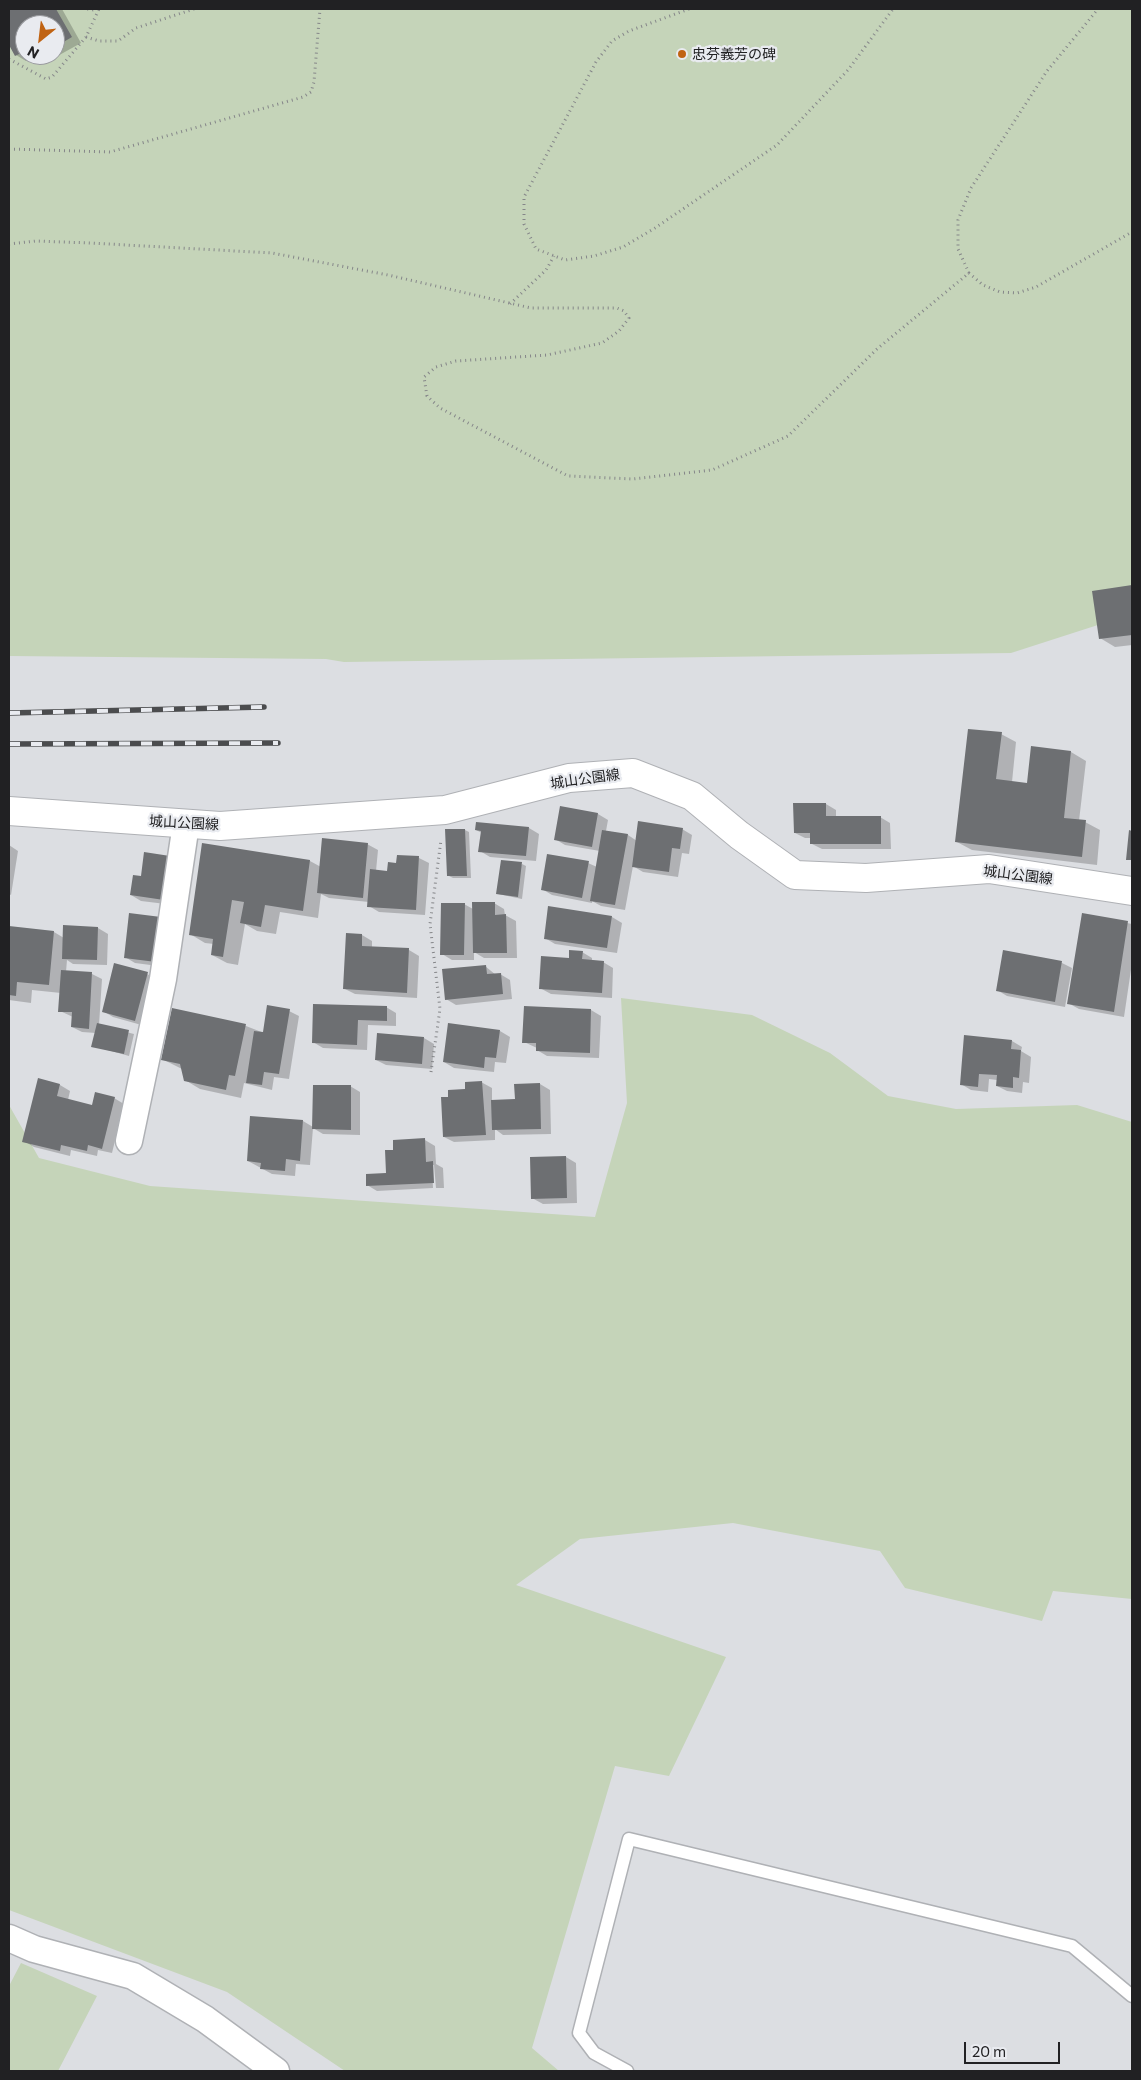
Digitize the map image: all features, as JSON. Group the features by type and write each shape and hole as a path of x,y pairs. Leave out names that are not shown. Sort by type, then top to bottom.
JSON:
{"street":[{"name":"城山公園線","path":"9,811 220,826 445,810 568,778 632,773 692,796 739,835 795,875 866,878 989,869 1132,891"},
{"path":"129,1141 163,979 186,824"},
{"path":"9,1938 34,1949 133,1976 205,2020 276,2071"}],"lane":[{"path":"627,2071 594,2053 579,2033 629,1839 1072,1946 1132,1996"}],"path":[{"path":"88,9 90,12 94,9"},
{"path":"9,59 46,79 52,77 86,37 99,9"},
{"path":"86,37 100,41 118,41 136,28 194,9"},
{"path":"9,149 110,152 303,97 311,92 314,82 320,9"},
{"path":"689,9 629,31 612,41 596,62 524,197 524,224 536,248 565,260 594,256 623,246 655,228 777,144 848,70 892,9"},
{"path":"1098,9 1046,70 971,188 958,220 958,249 968,273 983,285 1000,292 1017,293 1036,287 1132,232"},
{"path":"9,244 36,241 81,242 272,253 388,275 531,308 617,308 624,311 628,318 619,331 602,343 547,355 456,361 436,367 424,377 427,396 440,408 568,476 633,479 712,470 788,436 877,349 968,273"},
{"path":"510,304 546,270 554,256"},
{"path":"431,1072 440,1009 430,924 445,810"}],"green space":[{"path":"9,9 1132,9 1132,614 1011,653 344,662 326,659 9,656"},
{"path":"621,998 752,1015 830,1053 888,1096 956,1109 1077,1105 1132,1122 1132,1599 1053,1591 1042,1621 905,1588 880,1551 733,1523 580,1539 516,1585 726,1657 669,1776 615,1766 532,2048 559,2071 345,2071 227,1992 9,1910 9,1105 39,1158 150,1186 595,1217 627,1103"},
{"path":"21,1963 97,1996 58,2071 9,2071 9,1986"}],"building":[{"path":"56,9 59,15 15,15 15,56 9,45 9,10"},
{"path":"65,25 72,37 65,41"},
{"path":"1132,585 1132,635 1099,639 1092,591"},
{"path":"968,729 1002,732 996,779 1027,783 1031,746 1071,751 1064,818 1086,820 1082,857 955,842"},
{"path":"793,803 826,803 826,816 881,816 881,844 810,844 810,833 794,833"},
{"path":"560,806 598,813 592,847 554,840"},
{"path":"638,821 683,828 680,849 672,848 669,872 632,867"},
{"path":"476,822 529,827 526,856 478,852 481,831 475,830"},
{"path":"445,829 465,829 467,876 447,876"},
{"path":"602,830 628,834 615,905 590,901"},
{"path":"1129,830 1132,831 1132,860 1126,860"},
{"path":"322,838 368,843 363,898 317,893"},
{"path":"202,843 310,860 303,911 265,905 261,927 240,923 244,902 232,900 223,957 211,955 213,939 189,935"},
{"path":"144,852 170,856 164,900 130,895 133,875 141,876"},
{"path":"547,854 589,861 582,898 541,890"},
{"path":"397,855 419,856 416,910 367,907 370,869 387,871 388,862 396,863"},
{"path":"501,860 522,862 518,897 496,894"},
{"path":"472,902 495,902 495,915 506,914 507,953 473,953"},
{"path":"441,903 465,903 464,955 440,955"},
{"path":"548,906 612,916 607,948 544,939"},
{"path":"129,913 161,917 156,962 124,958"},
{"path":"1082,913 1128,921 1114,1012 1067,1004"},
{"path":"63,925 98,927 97,960 62,959"},
{"path":"9,926 54,931 49,985 17,982 16,996 9,995"},
{"path":"346,933 362,934 362,946 409,948 407,993 343,989"},
{"path":"569,950 583,951 582,959 604,961 602,993 539,989 541,956 569,958"},
{"path":"1003,950 1062,961 1055,1002 996,991"},
{"path":"114,963 148,972 135,1021 102,1012"},
{"path":"486,965 487,974 501,973 503,994 445,1000 442,969"},
{"path":"61,970 92,972 89,1029 71,1027 72,1012 58,1012"},
{"path":"313,1004 387,1006 387,1021 358,1020 357,1045 312,1043"},
{"path":"267,1005 290,1009 279,1074 264,1072 262,1085 246,1083 254,1031 263,1032"},
{"path":"524,1006 591,1009 590,1053 536,1051 536,1043 522,1043"},
{"path":"172,1008 246,1024 235,1076 229,1075 226,1090 184,1081 180,1064 161,1060"},
{"path":"97,1023 129,1030 124,1054 91,1047"},
{"path":"448,1023 500,1030 496,1058 485,1057 484,1068 443,1062"},
{"path":"377,1033 424,1037 422,1064 375,1060"},
{"path":"964,1035 1012,1040 1011,1049 1021,1050 1019,1078 1013,1077 1013,1088 996,1086 997,1075 979,1074 978,1087 960,1085"},
{"path":"38,1078 60,1084 57,1096 92,1105 95,1092 115,1097 102,1149 88,1145 87,1151 61,1145 60,1151 22,1142"},
{"path":"482,1081 486,1135 443,1137 441,1097 448,1097 448,1090 465,1089 465,1082"},
{"path":"540,1083 541,1129 492,1130 491,1100 515,1099 514,1084"},
{"path":"313,1085 351,1085 351,1130 312,1129"},
{"path":"250,1116 303,1120 300,1161 286,1159 285,1171 260,1169 261,1163 247,1161"},
{"path":"425,1138 426,1162 433,1161 434,1183 366,1186 366,1174 386,1173 385,1150 393,1150 393,1140"},
{"path":"566,1156 567,1198 531,1199 530,1157"}],"railway":[{"path":"9,713 264,707"},
{"path":"9,744 278,743"}],"place":[{"name":"忠芬義芳の碑","path":"682,54"}]}
